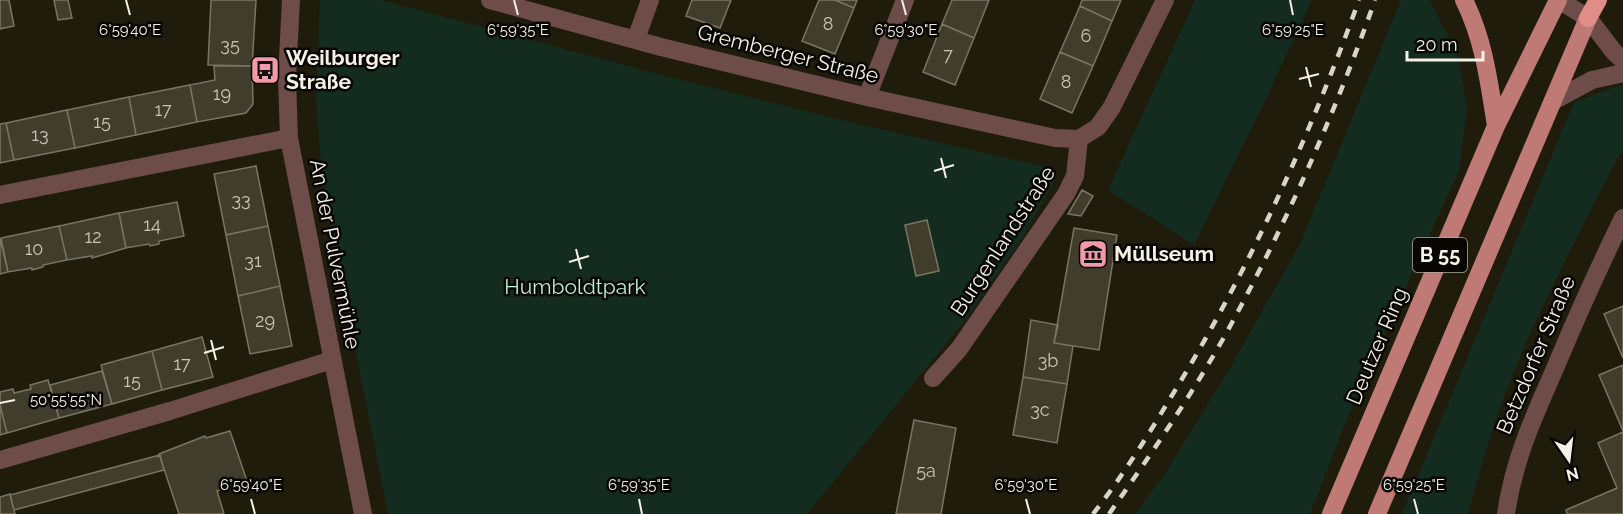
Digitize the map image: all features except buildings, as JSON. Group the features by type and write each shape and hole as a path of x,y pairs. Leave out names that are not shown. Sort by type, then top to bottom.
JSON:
{"highway":[{"name":"B 55","path":"1588,18 1598,0"}],"main road":[{"path":"1464,0 1475,22 1486,59 1496,126"},
{"name":"Deutzer Ring","path":"1331,514 1496,126 1559,0"},
{"name":"B 55","path":"1377,514 1588,18"}],"street":[{"name":"An der Pulvermühle","path":"291,0 287,78 290,138 363,514"},
{"name":"Gremberger Straße","path":"490,0 867,97 1055,138 1078,139"},
{"path":"636,39 650,0"},
{"path":"867,97 905,0"},
{"path":"1078,139 1098,128 1112,107 1165,0"},
{"name":"Deutzer Ring","path":"1559,0 1588,18"},
{"path":"1588,18 1623,60"},
{"path":"1553,101 1592,80 1623,73"},
{"path":"0,195 290,138"},
{"name":"Burgenlandstraße","path":"933,378 959,349 1066,194 1075,176 1078,139"},
{"name":"Betzdorfer Straße","path":"1506,514 1509,488 1520,448 1598,268 1623,219"},
{"path":"0,460 170,411 332,360"}],"green space":[{"name":"Humboldtpark","path":"320,0 381,0 662,75 858,124 1051,168 1056,179 1023,237 967,318 807,514 388,514 331,225 320,153 316,96"},
{"path":"1195,0 1312,0 1194,245 1108,190"},
{"path":"1401,0 1430,0 1459,59 1467,109 1459,171 1358,391 1310,514 1135,514 1164,475 1230,368 1300,244"},
{"path":"1621,85 1623,87 1623,154 1620,153 1527,341 1496,419 1468,514 1402,514 1574,102"}],"railway":[{"path":"1093,514 1162,412 1226,302 1298,153 1359,0"},
{"path":"1109,514 1196,384 1245,298 1287,215 1325,130 1375,0"}],"place":[{"name":"Weilburger Straße","path":"265,70"},
{"name":"Müllseum","path":"1093,254"}]}
